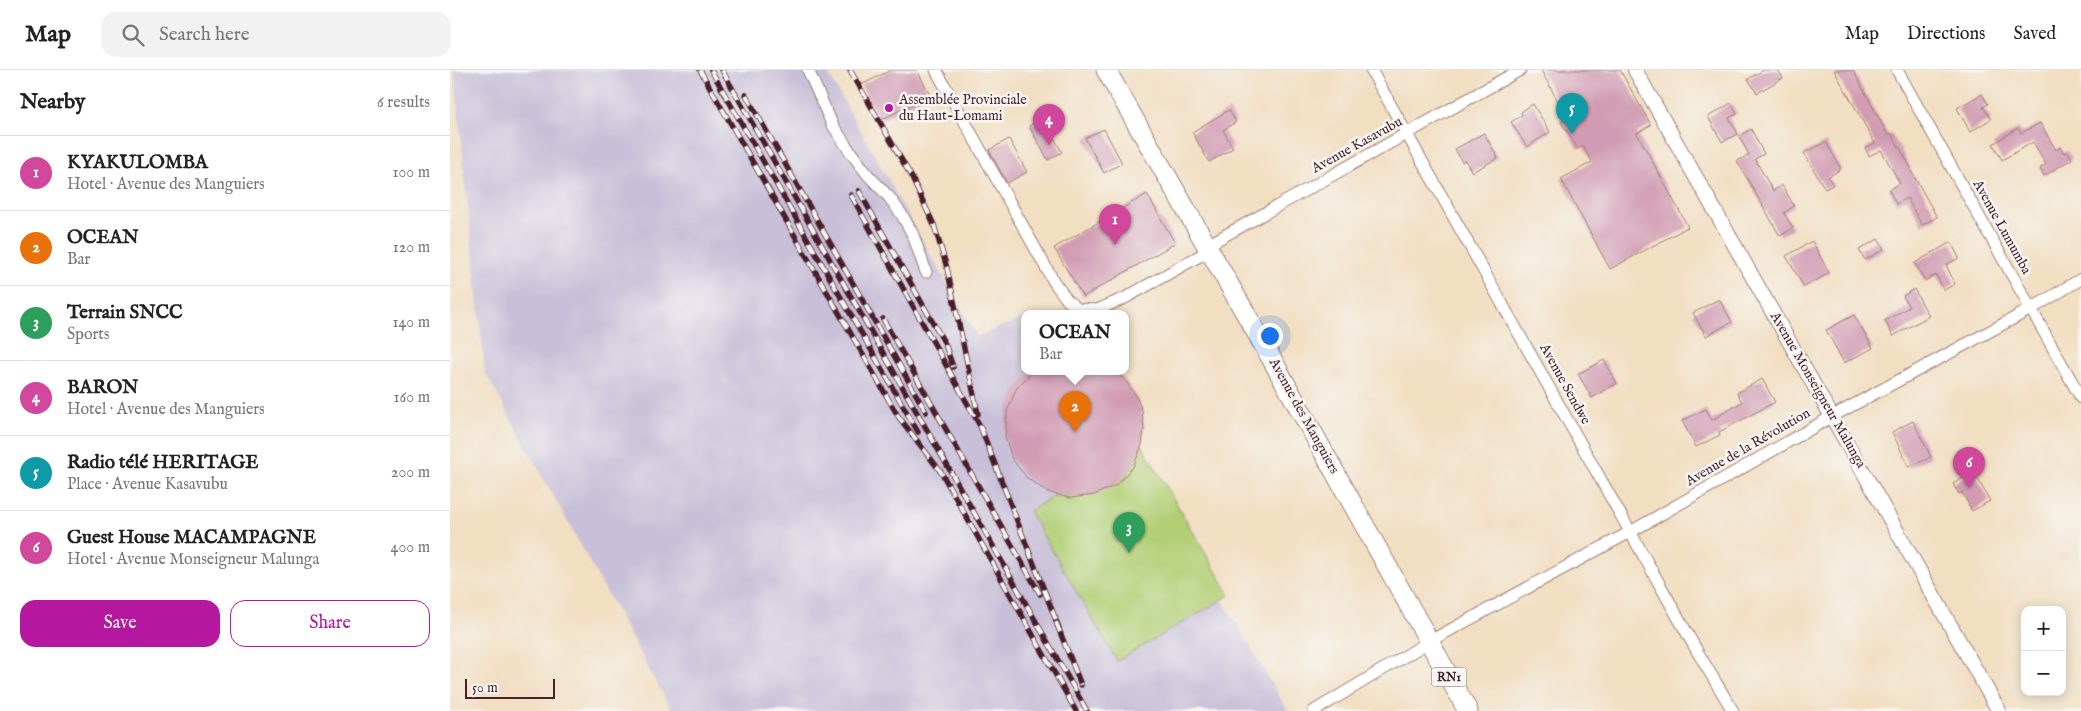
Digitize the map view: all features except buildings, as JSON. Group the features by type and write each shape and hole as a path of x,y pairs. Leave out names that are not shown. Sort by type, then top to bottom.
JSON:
{"highway":[{"name":"Avenue des Manguiers","path":"1106,70 1209,248 1468,711"}],"street":[{"path":"808,70 832,124 868,175 889,197 902,215 913,235 926,272"},
{"name":"Avenue Kasavubu","path":"936,70 1054,282 1068,301 1078,309 1098,310 1125,298 1520,70"},
{"name":"Avenue Sendwe","path":"1371,70 1632,531 1697,651 1733,711"},
{"name":"Avenue Monseigneur Malunga","path":"1635,70 1999,711"},
{"name":"Avenue Lumumba","path":"1897,70 2081,398"},
{"name":"Avenue de la Révolution","path":"1314,711 1430,642 1632,531 1833,416 2031,309 2081,279"}],"shaded area":[{"path":"454,70 826,70 977,336 1021,320 1021,375 1089,375 1288,711 672,711 485,372"}],"green space":[{"path":"1142,445 1230,595 1117,661 1029,511"}],"railway":[{"path":"700,70 898,416 941,472 1076,711"},
{"path":"711,70 918,432"},
{"path":"722,70 1087,711"},
{"path":"850,70 911,176 934,225 947,268 978,414"},
{"path":"746,95 926,412"},
{"path":"859,191 945,344 953,367"},
{"path":"851,195 980,426 1059,628"},
{"path":"883,319 1040,594"},
{"path":"1056,622 1081,685"}],"place":[{"name":"Assemblée Provinciale du Haut-Lomami","path":"889,108"},
{"name":"Radio télé HERITAGE","path":"1572,134"},
{"name":"BARON","path":"1049,145"},
{"name":"KYAKULOMBA","path":"1115,245"},
{"name":"OCEAN","path":"1075,432"},
{"name":"Guest House MACAMPAGNE","path":"1969,488"},
{"name":"Terrain SNCC","path":"1129,553"}]}
